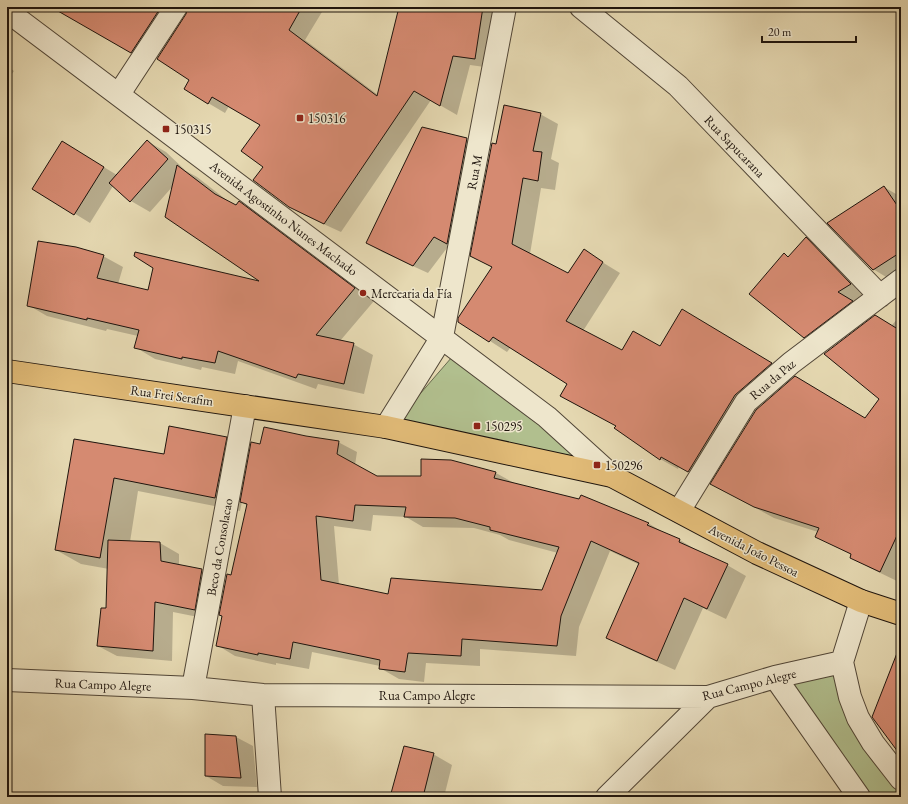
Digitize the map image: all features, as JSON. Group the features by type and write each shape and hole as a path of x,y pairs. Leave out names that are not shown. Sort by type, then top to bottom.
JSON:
{"main road":[{"name":"Rua Frei Serafim","path":"7,371 386,427"},
{"name":"Avenida João Pessoa","path":"386,427 612,476 757,553 861,600 901,614"}],"street":[{"path":"119,94 176,7"},
{"name":"Rua M","path":"442,337 505,7"},
{"name":"Rua Sapucarana","path":"581,7 678,86 880,296"},
{"name":"Avenida Agostinho Nunes Machado","path":"7,11 547,417 612,476"},
{"name":"Rua da Paz","path":"679,511 746,402 791,363 901,280"},
{"path":"386,427 442,337"},
{"name":"Beco da Consolacao","path":"194,688 245,406"},
{"path":"861,600 842,662 850,697 858,718 873,744 901,779"},
{"name":"Rua Campo Alegre","path":"7,680 194,688 263,695 708,697 775,676 842,662"},
{"path":"775,676 859,797"},
{"path":"263,695 270,797"},
{"path":"607,797 708,697"}],"green space":[{"path":"452,357 588,459 394,424"},
{"path":"844,669 862,718 901,767 901,797 867,797 784,676"}],"building":[{"path":"51,7 161,7 131,53"},
{"path":"188,7 302,7 289,30 377,96 399,7 483,7 475,59 453,56 440,106 414,91 324,224 289,207 253,180 263,167 241,151 260,125 212,97 208,104 184,89 189,80 157,59 186,14"},
{"path":"504,105 541,113 533,151 542,152 538,181 523,178 512,244 568,273 584,249 603,262 566,321 622,350 633,331 660,346 682,309 772,363 735,395 688,472 661,457 660,460 614,428 616,426 560,396 567,384 493,337 489,342 458,322 458,318 492,267 470,256 492,143 496,144"},
{"path":"422,127 467,138 447,244 434,237 413,266 366,243"},
{"path":"147,140 168,159 130,202 109,183"},
{"path":"62,141 104,167 74,215 32,189"},
{"path":"177,165 215,194 236,205 239,201 355,288 316,335 354,343 344,384 298,374 296,378 218,351 215,363 182,357 182,359 134,348 139,330 27,306 38,241 76,247 104,255 97,278 148,290 153,268 134,256 135,252 259,281 165,217"},
{"path":"884,186 901,211 901,252 873,270 827,223"},
{"path":"806,237 851,284 838,292 853,301 804,338 749,294 784,253 788,257"},
{"path":"875,315 901,331 901,527 880,572 850,558 851,554 815,537 819,528 754,507 710,484 756,410 795,376 865,418 879,399 824,354"},
{"path":"169,426 227,437 215,498 114,478 100,558 55,550 74,439 164,454"},
{"path":"264,427 339,441 337,454 377,476 421,476 421,459 451,460 496,472 494,478 579,499 581,495 649,523 647,525 680,539 679,542 728,564 707,609 684,598 657,661 606,638 639,563 591,541 561,616 557,646 462,639 461,656 408,653 405,672 379,669 380,660 293,642 290,659 258,653 258,655 216,646 222,616 219,615 227,574 231,575 247,504 240,502 251,442 260,444","holes":["355,505 406,507 404,517 455,518 490,527 490,530 559,547 542,590 391,578 388,594 321,580 316,516 353,521"]},
{"path":"108,540 160,542 161,561 202,569 195,610 155,602 153,651 97,646 101,608 106,608"},
{"path":"899,648 901,648 901,756 872,717"},
{"path":"205,734 236,736 241,778 205,776"},
{"path":"404,746 434,753 423,797 390,797"}],"place":[{"name":"150316","path":"300,118"},
{"name":"150315","path":"166,129"},
{"name":"Mercearia da Fía","path":"363,293"},
{"name":"150295","path":"477,426"},
{"name":"150296","path":"597,465"}]}
